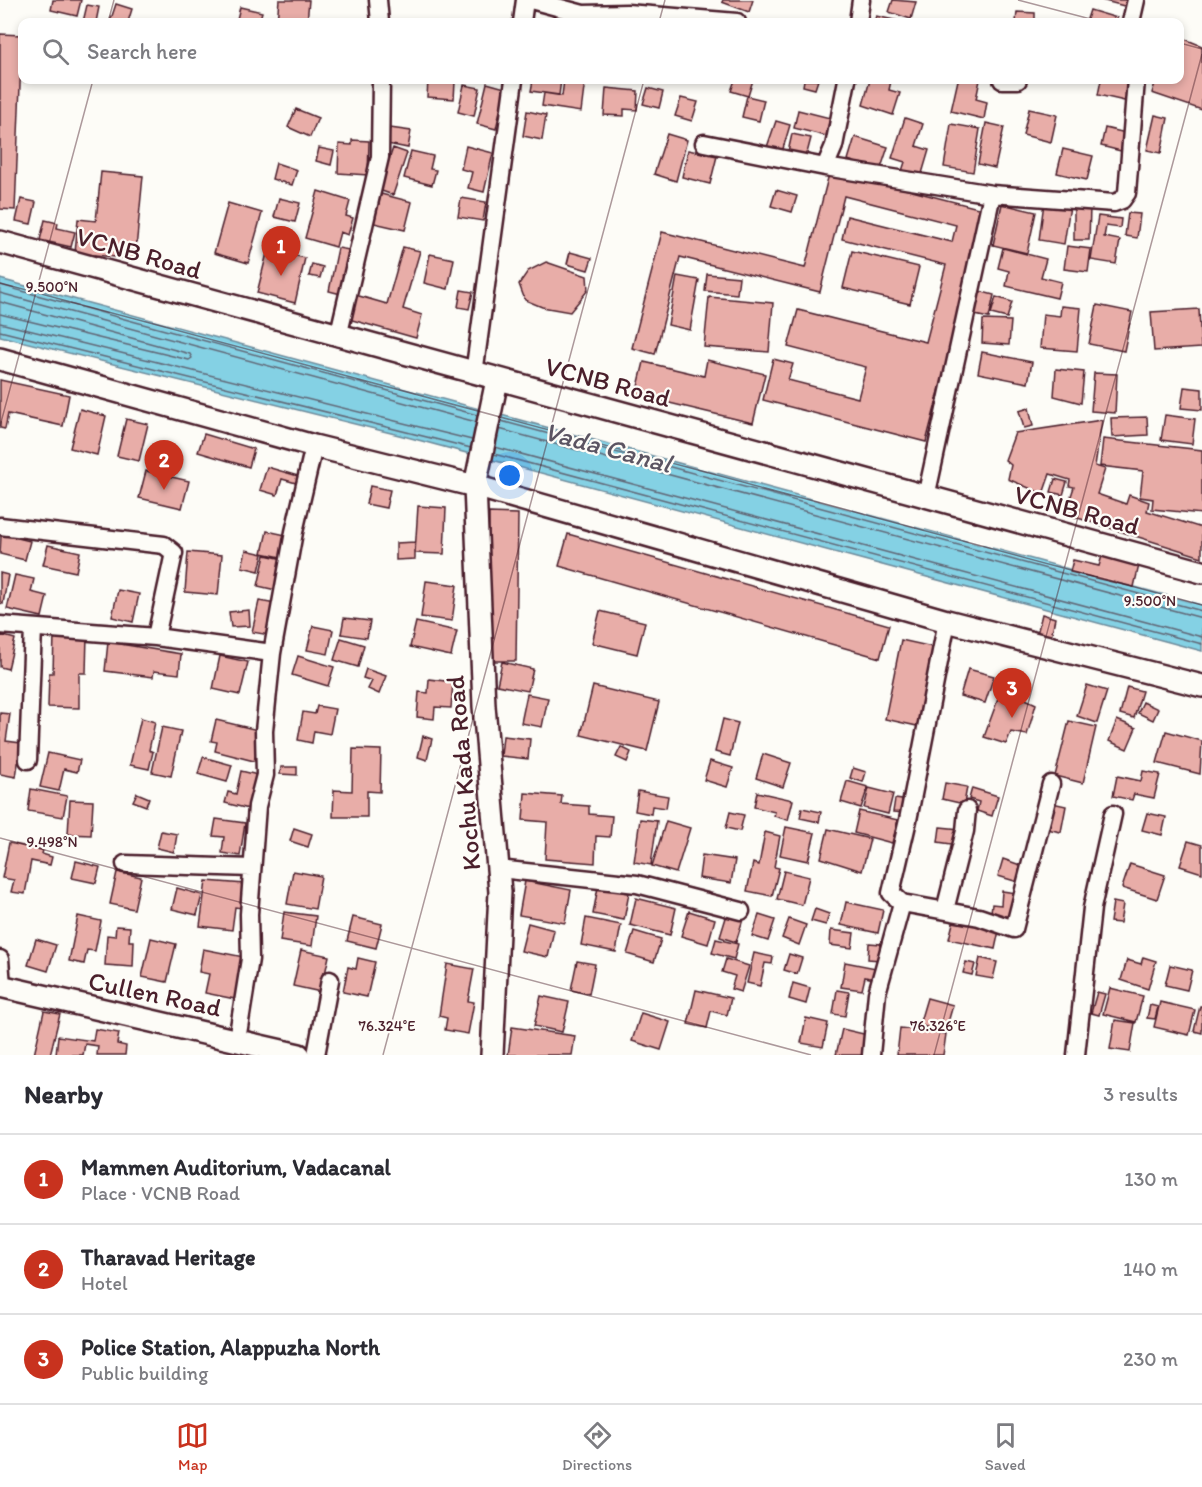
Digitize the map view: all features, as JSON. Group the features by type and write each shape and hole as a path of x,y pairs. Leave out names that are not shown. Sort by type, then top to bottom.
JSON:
{"main road":[{"name":"VCNB Road","path":"0,242 474,374 496,386 926,497 1202,572"},
{"path":"0,359 314,446 476,480 947,621 1202,686"},
{"name":"Kochu Kada Road","path":"492,1055 499,869 484,706 476,480 496,386"},
{"name":"Cullen Road","path":"1,986 139,1020 299,1055"}],"street":[{"path":"378,0 380,18"},
{"path":"523,18 525,0"},
{"path":"531,0 583,14 627,13 688,18"},
{"path":"859,18 861,0"},
{"path":"1132,18 1136,0"},
{"path":"338,337 380,157 381,84"},
{"path":"474,374 513,84"},
{"path":"825,167 834,146 846,84"},
{"path":"704,143 825,167 992,194 1114,203 1122,200 1127,193 1136,84"},
{"path":"926,497 992,194"},
{"path":"237,1040 250,959 252,868 257,806 265,775 264,731 272,653 294,532 314,446"},
{"path":"0,526 164,545 171,548 174,553 156,637"},
{"path":"947,621 908,820 891,893 902,903 979,917 1014,929 1051,784"},
{"path":"0,625 156,637 272,653"},
{"path":"28,760 33,628"},
{"path":"945,910 965,831 967,810"},
{"path":"1076,1055 1092,908 1113,814"},
{"path":"125,864 252,868"},
{"path":"499,869 637,884 741,911"},
{"path":"872,1055 877,993 902,903"},
{"path":"0,959 1,986"},
{"path":"316,1055 330,980"}],"water":[{"name":"Vada Canal","path":"0,279 1202,605 1202,651 407,437 0,336"}],"building":[{"path":"53,0 81,0 77,16 51,10"},
{"path":"279,0 309,0 307,18 277,18"},
{"path":"723,0 753,0 749,12 722,2"},
{"path":"893,0 916,2 911,18 889,12"},
{"path":"1101,0 1133,0 1132,8"},
{"path":"116,4 132,9 129,18 111,18"},
{"path":"87,5 99,7 97,18 84,18"},
{"path":"240,7 262,12 260,18 237,18"},
{"path":"1090,10 1117,18 1087,18"},
{"path":"1017,12 1035,13 1035,18 1016,18"},
{"path":"0,34 18,35 18,84 20,84 15,210 0,209"},
{"path":"1184,39 1202,46 1202,110 1152,93 1155,84 1184,84"},
{"path":"428,84 455,84 454,99 427,97"},
{"path":"487,84 505,88 496,129 477,124"},
{"path":"532,84 560,84 559,95 531,91"},
{"path":"564,84 584,84 581,112 542,106 544,93 562,96"},
{"path":"734,84 752,84 748,96 731,91"},
{"path":"803,84 817,84 815,89 803,86"},
{"path":"869,84 890,84 889,90 900,93 893,115 863,105"},
{"path":"957,84 979,84 976,99 987,102 984,119 951,111"},
{"path":"1100,84 1134,84 1129,102 1098,95"},
{"path":"464,85 480,88 474,116 458,112"},
{"path":"606,88 638,91 637,110 624,109 624,116 604,115"},
{"path":"648,88 663,92 659,108 643,104"},
{"path":"747,96 764,100 759,121 742,117"},
{"path":"681,98 698,102 692,121 675,116"},
{"path":"296,109 318,118 310,137 288,127"},
{"path":"1029,109 1057,115 1051,142 1023,135"},
{"path":"798,110 830,118 826,136 794,128"},
{"path":"527,111 546,115 542,140 523,136"},
{"path":"1155,115 1168,118 1161,153 1147,150"},
{"path":"905,118 923,124 916,146 929,150 921,177 902,171 905,162 892,158"},
{"path":"776,121 790,125 782,152 767,147"},
{"path":"986,123 1004,127 995,168 978,164"},
{"path":"951,124 980,129 973,172 944,167"},
{"path":"390,128 411,131 408,148 387,144"},
{"path":"1105,128 1126,133 1121,151 1101,146"},
{"path":"667,134 687,140 676,181 654,174"},
{"path":"792,134 811,138 806,157 788,152"},
{"path":"855,137 888,147 880,171 848,160"},
{"path":"352,140 369,141 368,175 338,173 339,144 352,145"},
{"path":"466,146 493,153 484,192 468,188 472,172 461,169"},
{"path":"319,148 334,151 331,165 316,161"},
{"path":"393,148 407,153 393,195 379,190"},
{"path":"1063,149 1093,156 1087,180 1057,173"},
{"path":"688,150 717,156 710,184 682,177"},
{"path":"411,151 433,156 430,169 436,170 432,185 404,178"},
{"path":"276,163 297,170 292,185 272,179"},
{"path":"830,170 986,210 926,442 763,400 773,359 793,364 788,380 858,398 866,367 788,347 798,310 926,342 946,265 842,239 847,216 952,242 956,225 844,196 820,292 680,257 655,354 632,348 662,232 805,268"},
{"path":"101,172 143,176 135,259 75,253 78,219 96,221"},
{"path":"776,190 797,196 792,212 771,206"},
{"path":"318,191 350,201 346,216 353,218 348,235 340,232 336,247 305,238"},
{"path":"381,194 412,202 405,230 374,223"},
{"path":"279,198 300,203 295,222 274,217"},
{"path":"461,198 486,202 483,221 458,217"},
{"path":"21,199 36,202 31,224 16,221"},
{"path":"228,203 262,213 248,263 214,253"},
{"path":"1044,203 1070,206 1064,244 1039,240"},
{"path":"1002,204 1036,212 1027,253 993,245"},
{"path":"1074,206 1090,207 1089,240 1074,240"},
{"path":"1128,213 1140,214 1137,238 1125,236"},
{"path":"1098,216 1121,219 1120,228 1106,226 1104,237 1120,240 1116,264 1091,260"},
{"path":"45,220 58,223 57,228 75,232 71,247 40,240"},
{"path":"1067,246 1091,249 1088,272 1064,269"},
{"path":"403,247 420,251 403,309 422,315 416,338 345,318 352,294 387,304"},
{"path":"338,248 355,251 345,295 329,291"},
{"path":"1003,248 1046,259 1041,277 1061,282 1057,298 1006,286 1009,271 998,268"},
{"path":"268,249 305,258 295,303 257,293"},
{"path":"852,251 919,267 910,304 843,288"},
{"path":"570,252 592,258 588,270 567,264"},
{"path":"430,254 454,259 448,289 424,283"},
{"path":"546,262 587,276 588,290 570,312 542,307 525,300 519,284 528,271"},
{"path":"312,264 323,267 320,278 309,276"},
{"path":"707,274 739,277 737,294 705,291"},
{"path":"677,276 699,280 690,330 668,325"},
{"path":"461,290 473,292 469,309 458,307"},
{"path":"975,290 994,295 989,318 970,314"},
{"path":"709,297 773,303 769,352 704,347"},
{"path":"996,297 1012,302 1007,318 991,314"},
{"path":"1097,305 1132,312 1124,351 1089,344"},
{"path":"1061,306 1081,308 1077,351 1040,348 1043,314 1060,316"},
{"path":"1199,309 1201,348 1154,351 1151,312"},
{"path":"983,320 1011,321 1009,345 982,343"},
{"path":"982,352 1032,362 1028,383 978,373"},
{"path":"707,360 765,374 753,423 636,395 644,362 704,376"},
{"path":"1056,369 1084,372 1081,403 1054,396"},
{"path":"1094,373 1117,374 1115,413 1091,411"},
{"path":"0,380 69,395 63,426 8,414 5,429 0,428"},
{"path":"1184,387 1202,389 1202,410 1181,408"},
{"path":"1029,408 1033,426 1024,428 1019,411"},
{"path":"80,409 106,416 97,455 70,448"},
{"path":"1165,415 1195,419 1192,444 1161,440"},
{"path":"1147,417 1148,435 1112,437 1111,418"},
{"path":"126,419 148,424 139,461 117,456"},
{"path":"1102,420 1095,466 1105,469 1097,494 1126,504 1129,495 1149,502 1147,511 1202,528 1202,557 1065,514 1074,487 1069,486 1070,480 1050,474 1043,494 1008,479 1011,465 1005,460 1015,433"},
{"path":"204,434 254,449 249,467 198,452"},
{"path":"1103,439 1202,450 1202,514 1152,509 1153,499 1140,497 1143,471 1100,466"},
{"path":"267,467 298,476 296,483 282,479 277,495 260,490"},
{"path":"146,471 189,481 182,508 139,498"},
{"path":"1055,479 1067,482 1063,495 1051,492"},
{"path":"370,486 390,490 386,508 366,504"},
{"path":"418,506 446,508 444,554 415,553"},
{"path":"489,513 518,514 516,661 487,661"},
{"path":"267,531 286,535 281,557 262,553"},
{"path":"1,534 30,541 25,560 0,554"},
{"path":"568,534 889,625 880,658 559,566"},
{"path":"415,542 415,559 396,560 396,543"},
{"path":"48,545 80,552 76,572 43,565"},
{"path":"246,550 263,554 259,571 242,567"},
{"path":"188,552 222,555 218,595 185,592"},
{"path":"265,555 283,559 276,590 258,586"},
{"path":"1102,556 1139,565 1134,587 1070,572 1073,560 1099,566"},
{"path":"0,573 8,575 3,604 0,603"},
{"path":"15,575 34,579 31,592 47,596 42,617 7,609"},
{"path":"426,581 457,585 452,621 421,617"},
{"path":"118,590 139,594 133,622 112,617"},
{"path":"259,601 276,604 269,635 252,632"},
{"path":"249,610 250,626 231,627 229,612"},
{"path":"600,611 645,622 637,654 592,643"},
{"path":"1042,614 1055,618 1051,637 1037,634"},
{"path":"344,618 370,621 367,638 341,634"},
{"path":"416,622 457,631 451,656 410,647"},
{"path":"313,626 333,630 328,654 307,650"},
{"path":"54,634 87,635 86,673 79,673 79,708 48,707 49,673 53,673"},
{"path":"0,635 15,639 8,669 0,667"},
{"path":"341,638 364,645 358,667 334,660"},
{"path":"901,640 933,647 917,726 885,719"},
{"path":"108,642 181,654 179,674 154,671 153,677 105,671"},
{"path":"220,656 248,662 240,695 213,689"},
{"path":"298,656 334,667 328,686 292,675"},
{"path":"502,662 533,669 528,691 497,685"},
{"path":"366,669 386,676 379,694 368,689 372,681 363,678"},
{"path":"968,669 994,676 985,703 960,696"},
{"path":"429,679 453,682 451,708 435,707 434,719 417,717 419,692 428,693"},
{"path":"1087,685 1107,691 1097,723 1077,716"},
{"path":"593,686 659,702 647,751 581,735"},
{"path":"1127,687 1142,691 1134,718 1120,714"},
{"path":"1002,688 1036,704 1027,735 1011,732 1006,744 984,737"},
{"path":"527,694 548,698 542,727 521,723"},
{"path":"1143,702 1158,709 1153,720 1138,713"},
{"path":"317,706 335,709 330,734 314,731 312,743 298,740 303,712 315,714"},
{"path":"0,713 10,714 6,741 21,743 16,777 0,774"},
{"path":"141,718 155,722 149,750 153,752 149,769 130,765"},
{"path":"723,719 738,723 730,756 715,752"},
{"path":"216,720 262,731 254,761 215,751 217,742 211,741"},
{"path":"1117,720 1136,728 1127,749 1109,741"},
{"path":"1069,721 1096,727 1083,783 1055,776"},
{"path":"162,727 181,731 171,776 152,772"},
{"path":"1166,731 1202,741 1200,774 1157,763"},
{"path":"423,736 432,739 427,760 418,757"},
{"path":"503,736 530,739 528,759 501,756"},
{"path":"621,747 631,752 627,762 616,757"},
{"path":"353,749 381,750 380,792 367,791 367,817 333,817 334,790 352,791"},
{"path":"48,753 80,760 77,772 64,769 59,791 40,787"},
{"path":"763,754 791,763 783,787 756,778"},
{"path":"203,757 232,765 227,782 198,774"},
{"path":"710,761 733,768 727,787 704,780"},
{"path":"281,767 297,767 297,775 280,774"},
{"path":"853,768 866,772 863,782 850,778"},
{"path":"241,771 258,775 249,809 225,803 228,792 236,794"},
{"path":"1143,771 1160,774 1154,798 1134,794 1132,800 1113,796 1117,776 1141,781"},
{"path":"847,781 868,787 861,808 841,802"},
{"path":"945,783 967,787 964,804 942,799"},
{"path":"869,788 893,794 888,814 864,808"},
{"path":"972,788 998,796 992,816 977,811 979,802 969,799"},
{"path":"31,789 67,796 63,817 28,811"},
{"path":"638,791 668,796 666,808 652,806 651,814 635,811"},
{"path":"757,792 793,800 788,820 774,816 775,812 754,807"},
{"path":"137,793 149,798 146,806 133,801"},
{"path":"525,793 562,796 561,804 589,806 589,814 612,816 610,837 596,836 595,863 545,859 547,822 523,820"},
{"path":"895,799 909,801 907,813 893,812"},
{"path":"70,800 93,801 91,835 68,834"},
{"path":"1048,802 1066,806 1061,832 1042,828"},
{"path":"802,808 821,812 819,822 800,818"},
{"path":"859,811 898,820 892,843 854,833"},
{"path":"730,812 744,815 740,831 726,828"},
{"path":"1147,813 1166,817 1162,835 1142,830"},
{"path":"216,819 245,823 240,856 222,853 224,837 213,836"},
{"path":"640,819 657,821 651,865 634,862"},
{"path":"666,821 690,828 676,873 652,866"},
{"path":"786,827 815,833 808,861 780,855"},
{"path":"940,827 960,829 958,845 938,842"},
{"path":"294,828 312,834 308,847 290,841"},
{"path":"828,829 870,839 862,871 821,858"},
{"path":"161,831 177,834 174,852 157,848"},
{"path":"765,832 780,836 774,867 779,868 772,896 747,891 753,863 759,865"},
{"path":"1188,841 1202,845 1202,873 1180,866"},
{"path":"9,843 43,850 42,854 52,857 50,865 31,861 25,894 11,892 14,880 2,878"},
{"path":"702,855 735,860 731,883 699,878"},
{"path":"1003,859 1023,866 1018,882 998,876"},
{"path":"76,861 100,867 96,883 72,878"},
{"path":"1130,864 1165,875 1157,899 1122,888"},
{"path":"293,871 321,876 315,909 287,904"},
{"path":"784,871 809,877 802,905 777,899"},
{"path":"117,872 141,877 134,909 110,904"},
{"path":"206,881 245,884 242,908 235,907 232,930 200,926"},
{"path":"525,881 571,890 565,923 519,915"},
{"path":"598,887 629,893 624,920 593,914"},
{"path":"177,888 202,895 197,915 172,909"},
{"path":"1002,891 1016,893 1012,922 990,920 992,904 1001,905"},
{"path":"636,898 676,908 670,935 630,925"},
{"path":"846,902 883,910 878,933 841,925"},
{"path":"1113,902 1123,904 1120,923 1110,922"},
{"path":"815,909 829,914 826,925 811,921"},
{"path":"689,911 715,919 708,944 681,936"},
{"path":"728,911 744,916 736,942 720,937"},
{"path":"284,912 316,916 312,946 280,941"},
{"path":"759,915 775,920 768,941 752,936"},
{"path":"955,915 1000,926 995,949 949,939"},
{"path":"78,916 101,921 95,951 87,950 84,964 69,961"},
{"path":"353,917 382,924 376,948 347,941"},
{"path":"586,918 621,925 616,952 581,945"},
{"path":"789,919 806,925 799,945 782,938"},
{"path":"528,923 554,930 548,957 521,951"},
{"path":"116,926 130,927 129,941 134,941 133,967 105,965 107,935 115,936"},
{"path":"831,930 854,933 852,948 830,945"},
{"path":"634,931 661,939 654,962 627,954"},
{"path":"151,938 176,944 167,982 142,977"},
{"path":"36,939 56,945 48,971 28,965"},
{"path":"716,939 738,944 734,959 712,953"},
{"path":"869,943 881,944 880,960 868,959"},
{"path":"203,949 249,958 240,1000 205,993 209,974 199,972"},
{"path":"301,950 329,956 321,992 293,986"},
{"path":"754,953 773,957 772,964 765,963 760,986 747,983"},
{"path":"789,954 802,958 797,974 784,970"},
{"path":"1143,957 1156,961 1148,989 1121,980 1127,960 1141,964"},
{"path":"358,958 375,962 367,997 343,992 348,967 356,969"},
{"path":"980,958 997,962 993,979 976,976"},
{"path":"726,959 749,966 741,992 731,989 735,976 722,972"},
{"path":"577,961 595,964 589,994 571,990"},
{"path":"845,962 876,968 874,979 865,977 862,990 841,987"},
{"path":"966,962 975,964 972,975 963,973"},
{"path":"447,964 474,969 468,1001 474,1002 468,1034 445,1030 447,1018 439,1016"},
{"path":"1170,965 1192,970 1187,990 1165,985"},
{"path":"793,983 810,988 806,1004 789,999"},
{"path":"1110,988 1143,996 1136,1022 1103,1014"},
{"path":"696,990 731,998 727,1015 711,1011 707,1028 688,1024"},
{"path":"837,990 849,992 845,1016 833,1014"},
{"path":"1097,992 1105,994 1099,1015 1091,1013"},
{"path":"541,996 569,1002 562,1032 534,1026"},
{"path":"927,998 953,1005 945,1033 919,1025"},
{"path":"1160,1002 1195,1010 1189,1035 1154,1027"},
{"path":"1150,1005 1158,1007 1155,1019 1147,1018"},
{"path":"1200,1006 1202,1006 1202,1033 1194,1031"},
{"path":"44,1011 60,1014 50,1055 34,1055"},
{"path":"641,1013 670,1022 661,1050 632,1041"},
{"path":"806,1018 828,1023 823,1047 801,1043"},
{"path":"1115,1020 1135,1023 1130,1052 1110,1049"},
{"path":"512,1027 575,1036 572,1055 508,1055"},
{"path":"900,1028 946,1034 943,1055 897,1055"},
{"path":"95,1029 119,1033 117,1044 126,1046 125,1055 97,1055 98,1046 85,1044 83,1055 56,1055 58,1036 93,1041"},
{"path":"842,1029 868,1035 863,1055 836,1055"}],"place":[{"name":"Mammen Auditorium, Vadacanal","path":"281,276"},
{"name":"Tharavad Heritage","path":"164,490"},
{"name":"Police Station, Alappuzha North","path":"1012,718"}]}
